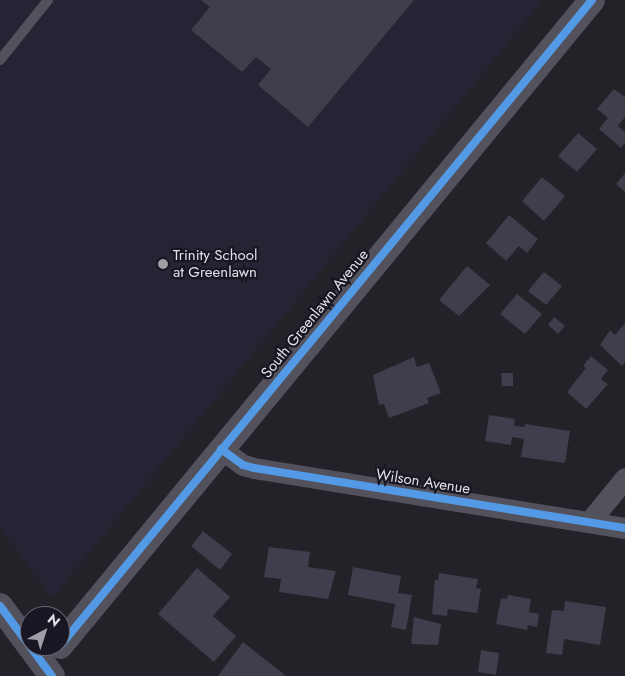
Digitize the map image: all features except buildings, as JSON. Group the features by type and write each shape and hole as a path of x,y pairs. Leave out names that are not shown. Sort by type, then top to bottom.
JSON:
{"street":[{"name":"South Greenlawn Avenue","path":"50,662 221,449 592,0"},
{"name":"Wilson Avenue","path":"221,449 243,466 625,528"},
{"path":"589,522 625,478"},
{"path":"0,606 50,662"}],"lane":[{"path":"0,60 48,0"}],"shaded area":[{"name":"Trinity School at Greenlawn","path":"0,0 543,0 52,598 0,528"}],"cycle path":[{"path":"70,634 592,0"},
{"path":"221,449 243,465 254,468 625,528"},
{"path":"0,606 52,676"}],"place":[{"name":"Trinity School at Greenlawn","path":"163,264"}]}
